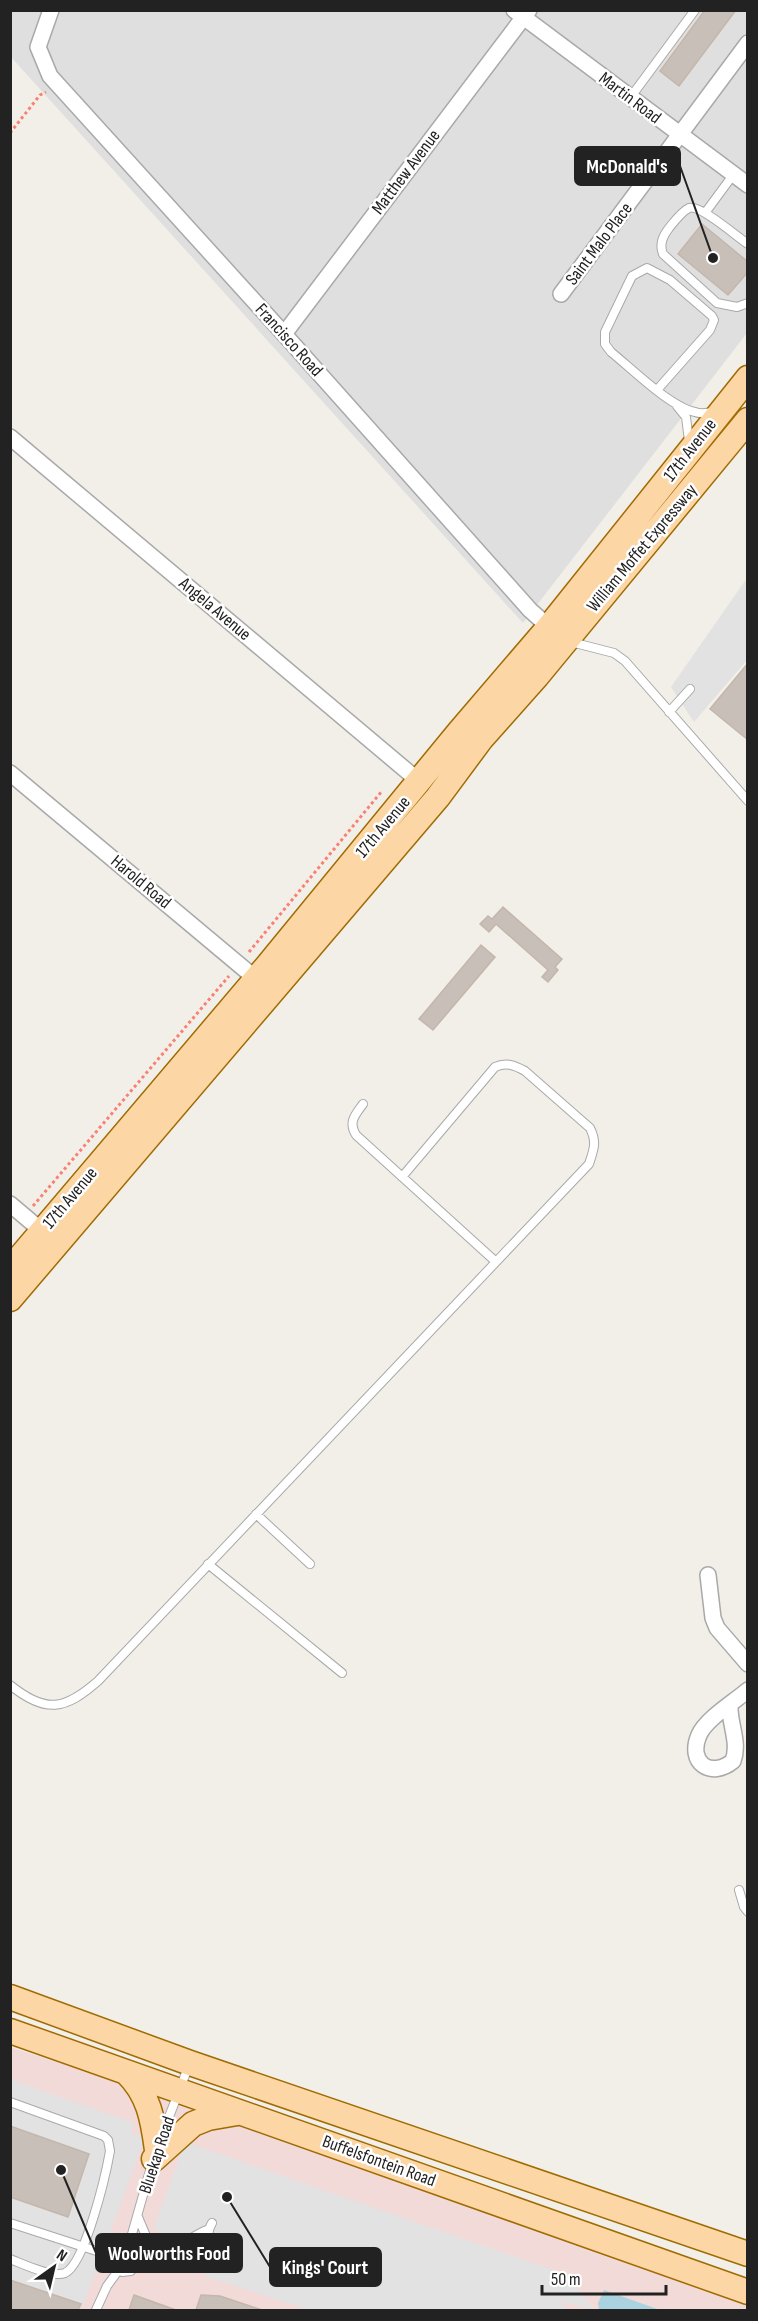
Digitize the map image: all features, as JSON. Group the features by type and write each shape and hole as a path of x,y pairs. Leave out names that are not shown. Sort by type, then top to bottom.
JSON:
{"main road":[{"name":"17th Avenue","path":"10,1269 33,1224 256,978 459,732 558,634 688,452 747,378"},
{"name":"William Moffet Expressway","path":"537,676 558,634 747,420"},
{"name":"17th Avenue","path":"10,1299 256,978 438,797 481,739 537,676"},
{"name":"Buffelsfontein Road","path":"10,1997 190,2062 747,2254"},
{"name":"Buffelsfontein Road","path":"10,2031 747,2292"},
{"path":"126,2072 135,2080 148,2101 154,2122 155,2154"},
{"path":"155,2154 193,2124 208,2118 240,2112"}],"street":[{"name":"Francisco Road","path":"51,10 38,47 44,66 59,87 284,334 530,610 558,634"},
{"name":"Martin Road","path":"522,13 630,98 747,185"},
{"name":"Matthew Avenue","path":"284,334 522,13"},
{"name":"Saint Malo Place","path":"561,294 747,43"},
{"name":"Angela Avenue","path":"10,437 420,782"},
{"name":"Harold Road","path":"10,773 256,978"},
{"path":"10,1204 33,1224"},
{"path":"708,1575 713,1618 717,1628 747,1664"},
{"path":"730,1705 747,1690"}],"lane":[{"path":"630,98 695,10"},
{"path":"705,213 733,175"},
{"path":"747,244 705,213 693,208 680,215 662,241 663,254 717,303 737,307 747,303"},
{"path":"657,390 710,330 714,320 712,315 670,280 647,268 632,276 604,338 605,344 611,352 657,390 674,402 694,412 720,411"},
{"path":"674,402 688,423 688,452"},
{"path":"558,634 614,653 625,661 747,801"},
{"path":"669,712 690,689"},
{"path":"10,1685 26,1697 45,1705 58,1706 83,1694 98,1681 589,1164 595,1147 595,1137 590,1128 525,1071 514,1065 503,1064 495,1067 402,1177"},
{"path":"363,1104 352,1119 352,1128 356,1135 495,1261"},
{"path":"256,1514 310,1564"},
{"path":"208,1564 342,1673"},
{"path":"739,1890 747,1912"},
{"name":"Bluekap Road","path":"131,2251 155,2154 190,2062"},
{"path":"10,2102 96,2132 108,2140 109,2159 84,2248 73,2266 65,2273 54,2274 10,2259"},
{"path":"138,2217 146,2236 164,2253"},
{"path":"10,2223 112,2256"},
{"path":"209,2227 207,2239 200,2248 180,2264 161,2268 135,2265 129,2272 118,2271 112,2264 112,2256 119,2249 150,2255 164,2253 180,2247 209,2227"},
{"path":"131,2251 135,2265"},
{"path":"96,2310 107,2286 118,2271"}],"path":[{"path":"10,133 40,95 59,87"},
{"path":"10,124 15,127"},
{"path":"33,1224 256,978 382,791"}],"shaded area":[{"path":"10,11 747,11 747,333 523,623 11,57"},
{"path":"747,578 747,660 694,722 671,687"},
{"path":"10,2047 138,2088 747,2305 747,2310 11,2310"},
{"path":"11,2080 134,2123 131,2133 145,2137 83,2306 11,2281"},
{"path":"185,2142 565,2274 595,2310 561,2301 566,2310 310,2310 208,2277 154,2227"}],"water":[{"path":"604,2290 660,2310 599,2310 598,2303"}],"building":[{"path":"705,10 736,10 679,86 660,71"},
{"path":"702,224 748,262 748,272 728,295 678,254"},
{"path":"748,663 748,740 710,709"},
{"path":"503,907 562,959 555,967 558,970 548,982 542,977 548,970 496,924 489,932 480,924 488,916 492,919"},
{"path":"481,945 495,957 433,1030 419,1019"},
{"path":"10,2126 89,2154 68,2217 10,2197"},
{"path":"10,2280 81,2304 78,2310 10,2310"},
{"path":"134,2295 176,2310 129,2310"},
{"path":"201,2295 220,2296 262,2310 196,2310"}],"place":[{"name":"McDonald's","path":"713,258"},
{"name":"Woolworths Food","path":"61,2170"},
{"name":"Kings' Court","path":"227,2197"}]}
